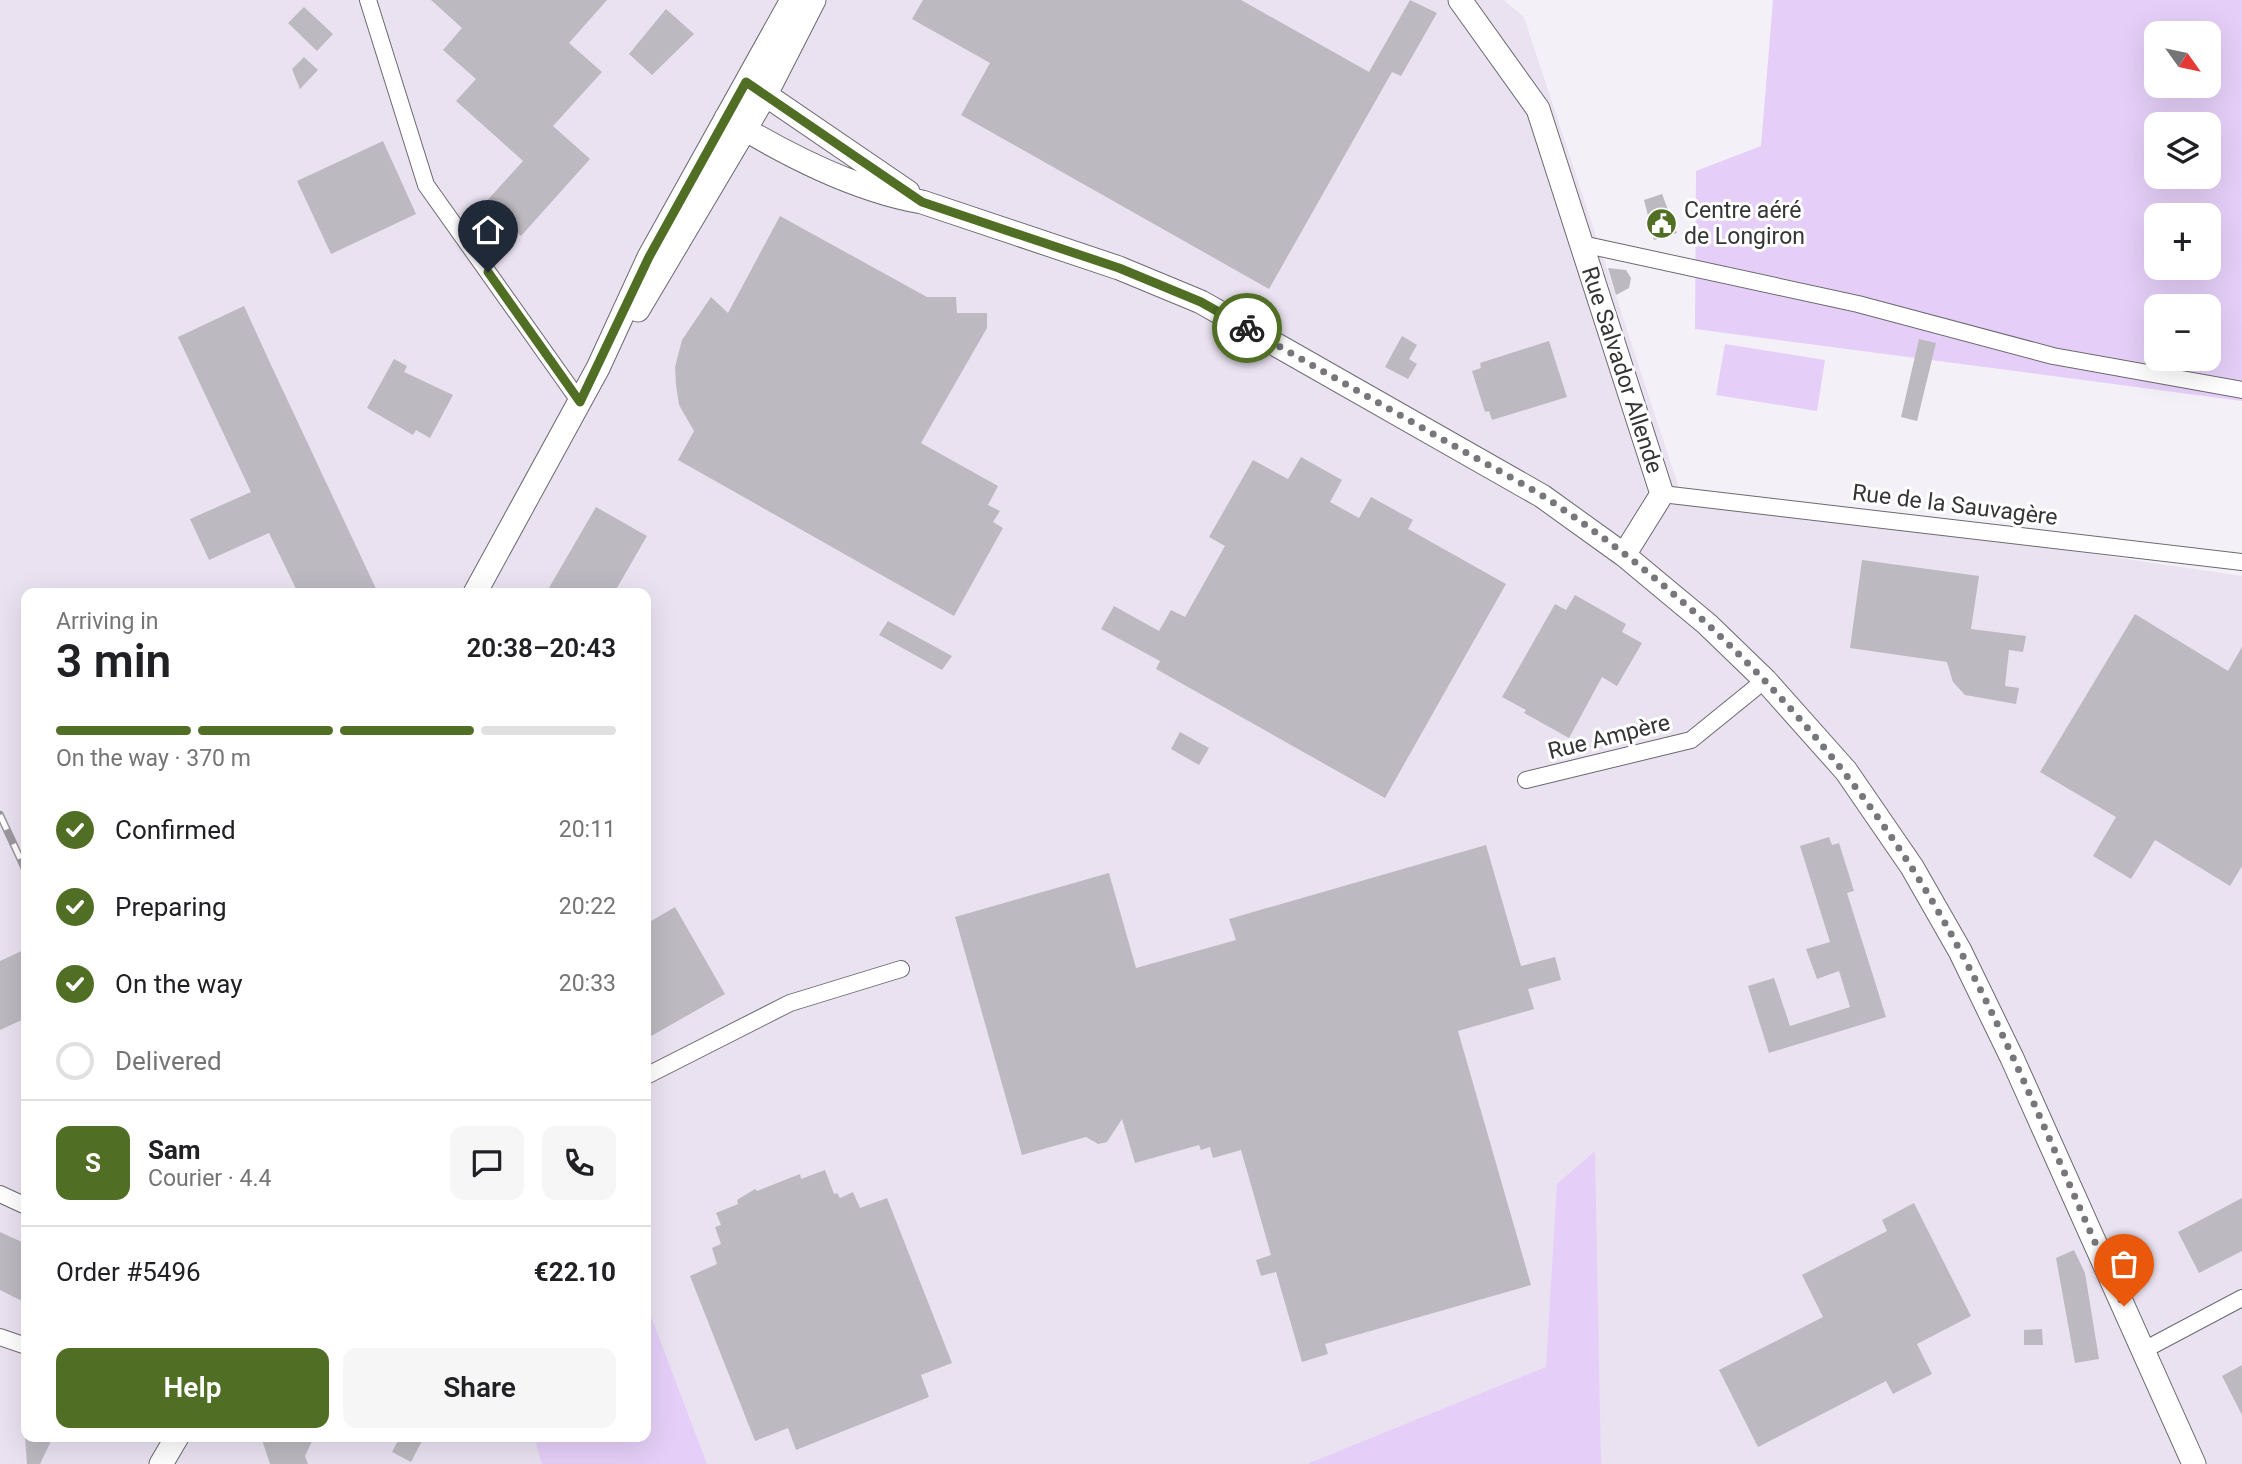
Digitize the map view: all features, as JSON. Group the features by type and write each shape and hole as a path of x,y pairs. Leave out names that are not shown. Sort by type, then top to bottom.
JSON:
{"street":[{"path":"368,0 426,185 580,402"},
{"path":"598,368 632,320 745,130 756,88 792,0"},
{"path":"478,588 598,368 649,257 726,118 756,88 814,0"},
{"name":"Rue Salvador Allende","path":"1460,0 1538,108 1662,494 1624,555"},
{"path":"756,88 922,202"},
{"path":"726,118 809,163 895,197 922,202 1119,268 1201,302 1542,496 1624,555 1707,624 1765,680 1846,772 1912,867 1959,951 2012,1058 2194,1464"},
{"path":"1582,244 1858,304 2053,356 2242,390"},
{"name":"Rue de la Sauvagère","path":"1662,494 2242,562"},
{"name":"Rue Ampère","path":"1527,780 1691,740 1765,680"},
{"path":"651,1073 790,1003 901,969"},
{"path":"0,1194 21,1204"},
{"path":"2144,1350 2242,1298"},
{"path":"0,1337 21,1344"},
{"path":"161,1464 174,1442"}],"shaded area":[{"path":"0,0 1504,0 1524,17 1681,494 2242,576 2242,1464 0,1464"},
{"path":"1773,0 2242,0 2242,401 1695,329 1696,171 1761,146"},
{"path":"1725,344 1825,360 1817,411 1716,395"},
{"path":"1595,1151 1601,1464 1307,1464 1546,1367 1557,1184"},
{"path":"651,1316 707,1464 542,1464 535,1442 651,1442"}],"building":[{"path":"431,0 607,0 569,43 602,72 553,126 590,159 521,236 484,204 523,161 456,101 476,79 443,50 462,28"},
{"path":"923,0 1241,0 1369,72 1410,0 1437,13 1401,76 1392,72 1269,289 961,115 990,63 912,19"},
{"path":"304,7 333,34 317,51 288,23"},
{"path":"666,9 694,34 652,75 629,54"},
{"path":"304,57 318,70 300,89 292,69"},
{"path":"383,141 416,214 331,254 297,181"},
{"path":"1662,194 1677,233 1654,240 1644,200"},
{"path":"780,216 927,297 956,297 957,313 987,313 987,328 921,443 998,486 988,505 1000,511 993,522 1003,528 954,616 678,460 694,431 679,405 676,385 675,367 682,340 711,297 728,313"},
{"path":"1608,268 1626,270 1631,278 1629,288 1616,295"},
{"path":"244,306 376,588 296,588 269,533 209,560 190,519 251,492 178,337"},
{"path":"1402,336 1417,345 1409,359 1417,364 1408,379 1385,367"},
{"path":"1919,339 1936,343 1917,421 1901,417"},
{"path":"1549,341 1567,397 1492,420 1489,411 1485,412 1472,371 1481,368 1480,363"},
{"path":"394,359 407,366 404,372 453,395 430,438 416,430 413,435 367,408"},
{"path":"1301,457 1342,480 1330,502 1359,518 1371,497 1413,520 1408,529 1506,584 1385,798 1156,669 1160,661 1101,629 1114,606 1159,631 1171,610 1185,617 1225,546 1209,537 1253,460 1288,479"},
{"path":"596,507 647,536 617,588 549,588"},
{"path":"1862,560 1979,576 1971,629 2026,636 2023,652 2009,650 2005,686 2019,688 2016,704 1965,695 1953,682 1947,662 1850,648"},
{"path":"1575,595 1626,624 1622,632 1642,643 1617,686 1602,677 1569,738 1524,713 1526,710 1502,697 1555,604 1566,610"},
{"path":"2135,614 2228,671 2242,647 2242,866 2230,886 2155,840 2131,879 2093,856 2116,817 2040,772"},
{"path":"888,621 952,656 942,670 879,635"},
{"path":"1180,732 1209,748 1199,765 1171,749"},
{"path":"1829,837 1832,845 1839,843 1854,891 1847,893 1886,1017 1769,1053 1748,986 1774,978 1790,1026 1850,1007 1839,971 1817,979 1806,949 1830,942 1800,846"},
{"path":"1486,845 1521,966 1555,957 1561,980 1528,989 1534,1009 1458,1031 1531,1285 1325,1344 1328,1354 1302,1362 1276,1272 1261,1276 1256,1260 1271,1255 1241,1150 1213,1158 1210,1147 1201,1150 1199,1145 1135,1163 1122,1119 1107,1142 1098,1144 1086,1137 1022,1155 955,917 1109,873 1136,968 1236,940 1229,919"},
{"path":"675,907 725,994 651,1036 651,921"},
{"path":"21,951 21,1020 0,1030 0,961"},
{"path":"825,1170 834,1194 837,1193 840,1198 853,1192 860,1208 887,1198 952,1363 921,1375 929,1397 796,1450 788,1428 755,1441 690,1276 717,1264 712,1248 721,1244 715,1227 721,1225 716,1213 738,1204 737,1200 755,1189 757,1191 800,1174 801,1179"},
{"path":"2242,1198 2242,1251 2199,1273 2178,1232"},
{"path":"1914,1203 1971,1316 1917,1344 1932,1374 1893,1394 1886,1381 1758,1447 1719,1370 1823,1317 1802,1275 1887,1231 1882,1220"},
{"path":"0,1232 21,1242 21,1300 0,1290"},
{"path":"2074,1250 2085,1273 2099,1359 2075,1363 2056,1258"},
{"path":"2042,1329 2043,1345 2024,1345 2024,1330"},
{"path":"2242,1365 2242,1415 2222,1376"},
{"path":"25,1442 51,1442 40,1464 27,1464"},
{"path":"263,1442 312,1442 305,1456 308,1464 270,1464"},
{"path":"397,1442 421,1442 411,1462 392,1452"}],"railway":[{"path":"0,815 21,860"}],"way so far":[{"path":"1247,328 1542,496 1624,555 1707,624 1765,680 1846,772 1912,867 1959,951 2012,1058 2124,1306"}],"place":[{"name":"Centre aéré de Longiron","path":"1661,223"}],"route":[{"path":"488,272 580,402 649,257 746,82 922,202 1119,268 1201,302 1247,328"}]}
